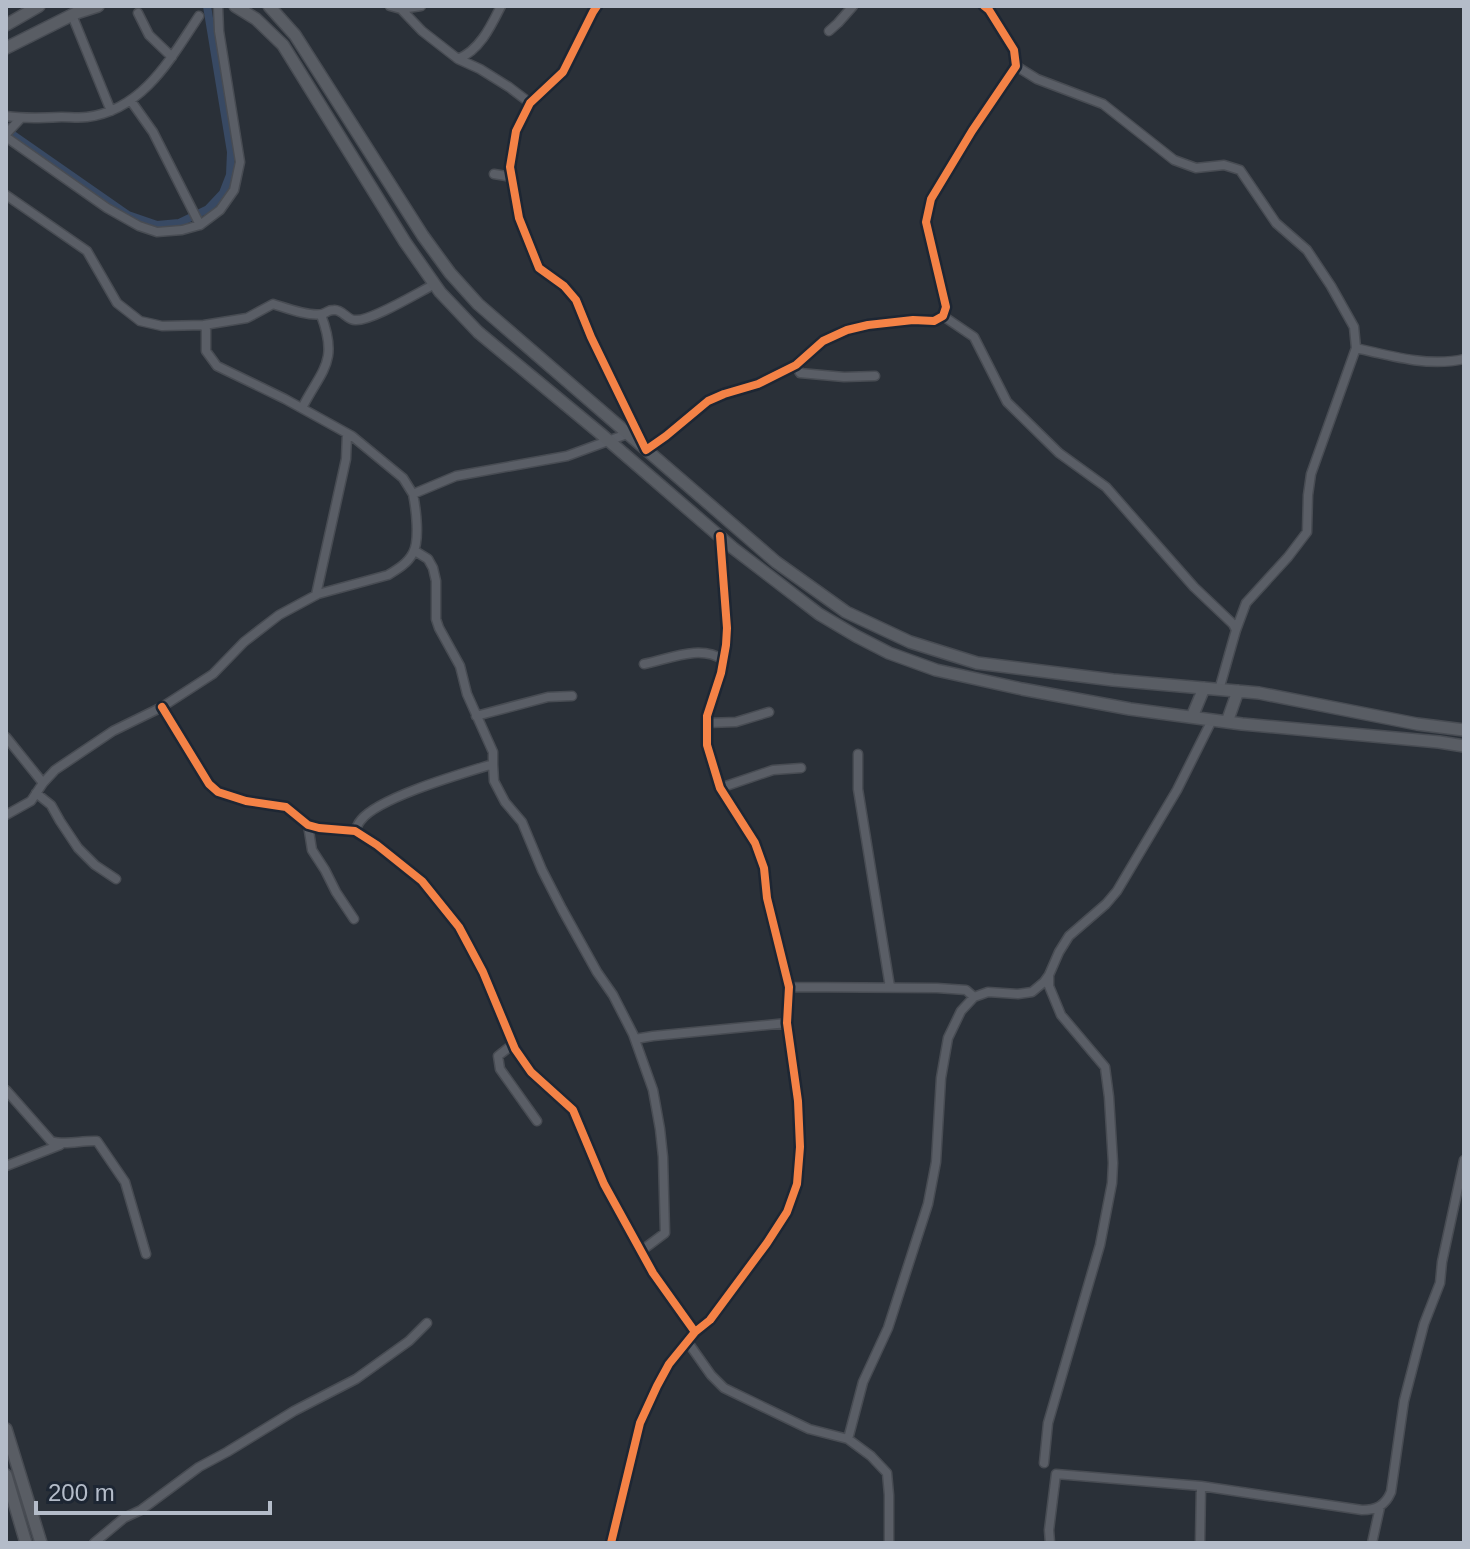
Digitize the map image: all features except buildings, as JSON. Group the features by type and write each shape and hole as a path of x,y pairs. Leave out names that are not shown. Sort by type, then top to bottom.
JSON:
{"main road":[{"path":"6,25 39,6"},
{"path":"6,48 72,15 98,6"},
{"path":"235,6 256,19 283,45 405,242 435,284 478,332 720,536 819,614 889,653 936,670 1022,689 1130,709 1227,722 1464,746"},
{"path":"269,6 295,35 423,236 478,304 776,562 846,612 910,642 977,663 1113,680 1259,693 1417,724 1464,730"},
{"path":"1192,717 1204,688"},
{"path":"1227,722 1238,691"},
{"path":"6,1429 40,1539 25,1542 6,1475"}],"street":[{"path":"21,118 7,133 107,208 139,226 157,232 182,230 220,210 234,190 240,162 219,31 218,6"},
{"path":"390,6 401,9 421,6"},
{"path":"458,59 467,55 488,32 501,6"},
{"path":"597,6 563,72 530,103 516,131 510,167 519,218 539,268 564,286 576,300 646,450 708,401 758,384 796,365 823,341 847,330 913,320 934,321 943,316 946,307 926,222 931,199 1016,66 1014,50 984,6"},
{"path":"829,31 853,6"},
{"path":"401,9 422,31 458,59 480,69 530,103"},
{"path":"138,13 149,35 172,57"},
{"path":"72,15 111,111"},
{"path":"6,116 88,117 131,101 160,74 199,16"},
{"path":"1016,66 1037,79 1103,104 1174,160 1196,168 1224,165 1240,170 1276,223 1307,250 1354,327 1356,348 1311,474 1307,532 1246,603 1219,690"},
{"path":"131,101 153,132 198,220"},
{"path":"494,174 512,177"},
{"path":"6,195 87,251 117,303 140,321 162,326 204,325 247,318 273,304 321,315 332,309 338,310 359,321 435,284"},
{"path":"302,408 327,365 329,345 321,315"},
{"path":"943,316 974,337 1007,402 1059,453 1106,487 1236,630"},
{"path":"6,815 31,801 55,770 113,731 162,707 213,674 244,642 279,615 316,595 388,575 415,551 417,513 413,494 403,478 347,434 217,366 206,351 204,325"},
{"path":"1356,348 1405,359 1464,359"},
{"path":"796,365 800,373 875,376"},
{"path":"316,595 346,459 347,434"},
{"path":"413,494 456,476 567,456 627,434"},
{"path":"611,1543 640,1423 669,1364 695,1332 710,1320 767,1243 787,1212 797,1184 800,1147 798,1101 787,1023 789,987 767,898 764,868 755,843 720,788 707,745 707,716 721,673 727,628 720,536"},
{"path":"415,551 428,559 433,568 436,619 460,666 467,694 493,752 494,781 505,802 522,822 562,909 613,995 635,1039 653,1090 663,1157 665,1233 641,1251"},
{"path":"644,664 701,653 717,655 723,660"},
{"path":"476,716 548,697 572,696"},
{"path":"162,707 209,784 218,792 246,801 286,807 308,825 355,831 422,881 459,927 483,972 513,1044 531,1072 573,1110 604,1184 653,1273 695,1332"},
{"path":"707,723 736,722 769,712"},
{"path":"848,1439 863,1382 888,1328 928,1204 936,1162 941,1078 948,1038 961,1011 974,997 988,992 1032,992 1044,982 1069,936 1117,891 1177,790 1212,720"},
{"path":"6,737 43,783"},
{"path":"858,754 858,789 890,987"},
{"path":"355,831 361,819 383,804 432,783 493,764"},
{"path":"720,788 773,770 801,768"},
{"path":"36,793 51,805 78,848 95,865 116,879"},
{"path":"308,825 312,850 354,919"},
{"path":"1044,1463 1048,1423 1100,1245 1113,1163 1105,1067 1061,1015 1049,986 1049,975"},
{"path":"789,987 966,990 974,997"},
{"path":"635,1039 787,1023"},
{"path":"513,1044 498,1056 500,1069 537,1121"},
{"path":"6,1090 51,1141 61,1144"},
{"path":"6,1166 61,1144 80,1140 97,1141 125,1182 146,1254"},
{"path":"1050,1543 1056,1474 1201,1486 1362,1510 1373,1510 1388,1500 1404,1401 1424,1324 1440,1283 1464,1160"},
{"path":"94,1543 124,1518 141,1510 199,1467 294,1411 356,1379 409,1341 427,1323"},
{"path":"687,1341 724,1388 809,1429 848,1439 871,1456 887,1473 889,1543"},
{"path":"1200,1543 1201,1486"},
{"path":"1372,1543 1380,1507"}],"waterway":[{"path":"6,130 128,215 157,225 179,223 208,209 223,193 230,175 231,152 207,6"}],"cycle path":[{"path":"597,6 563,72 530,103 516,131 510,167 519,218 539,268 564,286 576,300 646,450 708,401 758,384 796,365 823,341 847,330 913,320 934,321 943,316 946,307 926,222 931,199 1016,66 1014,50 984,6"},
{"path":"611,1543 640,1423 657,1386 669,1364 695,1332 710,1320 767,1243 787,1212 797,1184 800,1147 798,1101 787,1023 789,987 767,898 764,868 755,843 720,788 707,745 707,716 721,673 726,645 720,536"},
{"path":"162,707 209,784 218,792 246,801 286,807 308,825 355,831 422,881 459,927 483,972 515,1049 531,1072 573,1110 604,1184 653,1273 695,1332"}]}
